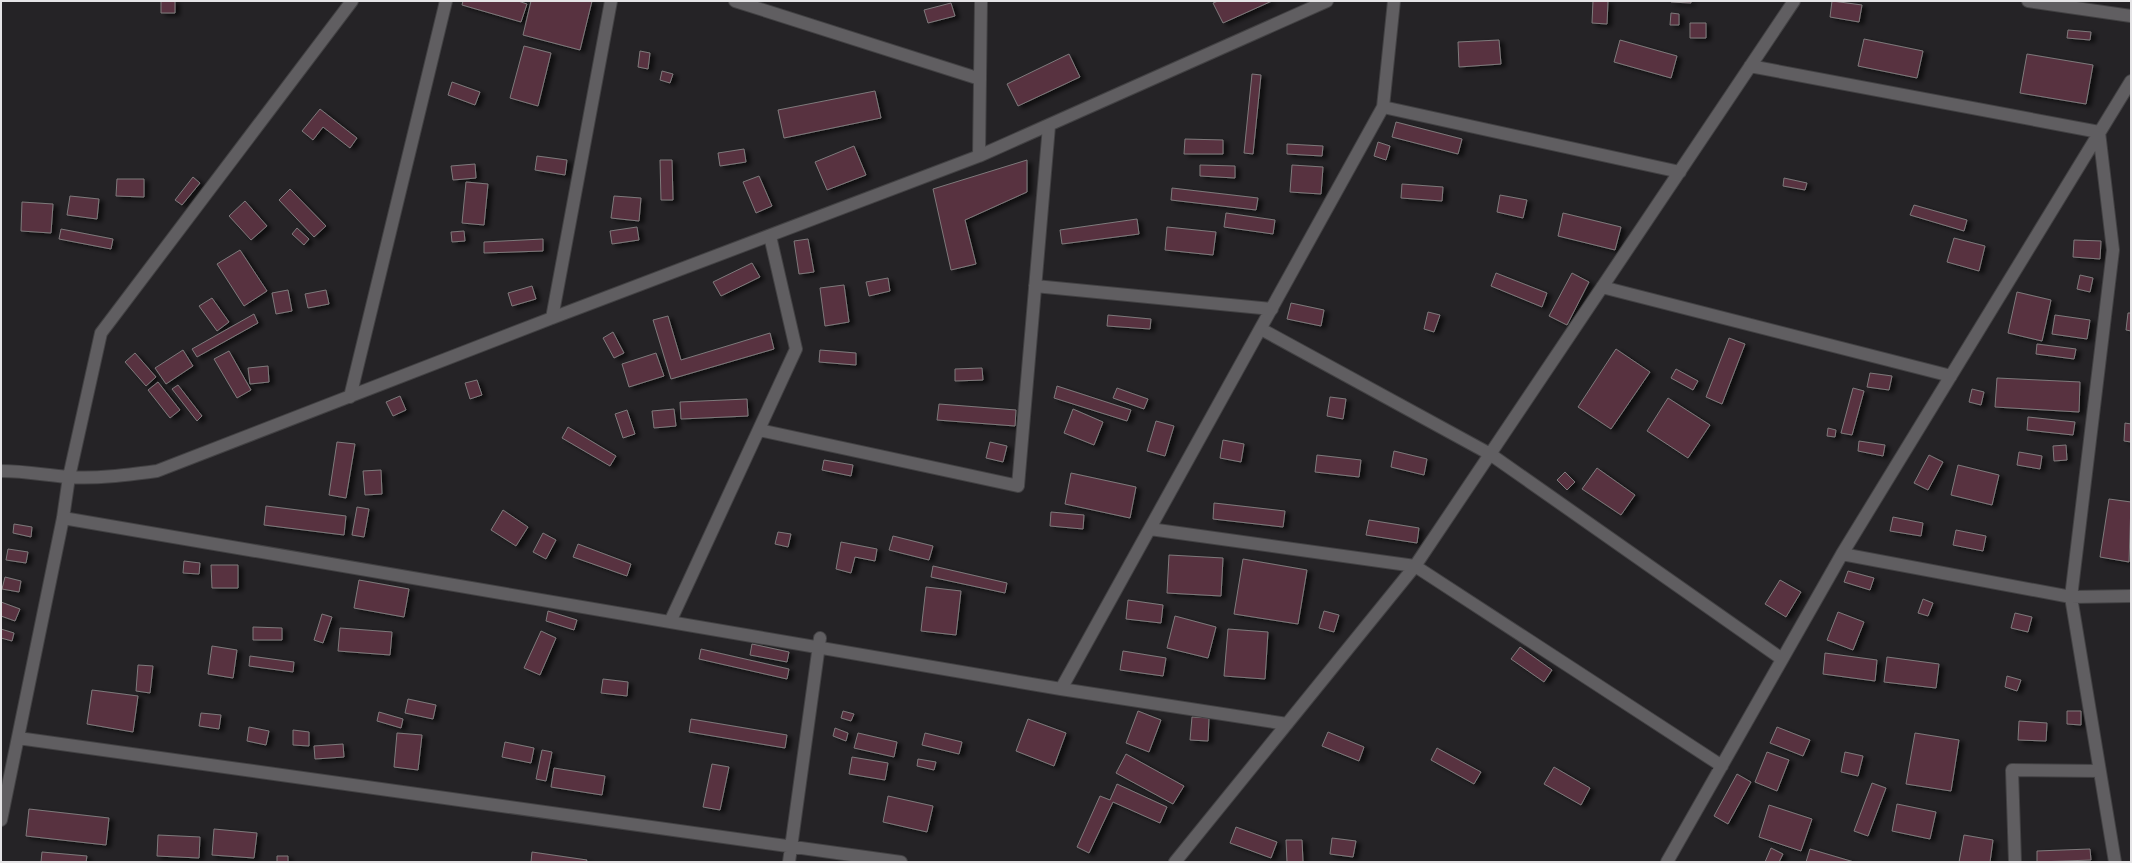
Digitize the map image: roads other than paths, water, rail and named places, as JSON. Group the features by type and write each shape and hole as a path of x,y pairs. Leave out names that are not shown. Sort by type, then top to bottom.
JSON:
{"street":[{"path":"1,820 63,518 69,477 101,333 352,1"},
{"path":"350,397 446,1"},
{"path":"552,318 611,1"},
{"path":"735,1 980,79"},
{"path":"978,156 981,1"},
{"path":"1,471 25,471 69,477 116,476 157,471 552,318 978,156 1049,126 1327,1"},
{"path":"1061,689 1383,107 1394,1"},
{"path":"1175,862 1415,566 1794,1"},
{"path":"2028,1 2131,16"},
{"path":"1750,66 2099,132"},
{"path":"1667,862 1842,554 2131,81"},
{"path":"1383,107 1680,172"},
{"path":"759,430 1018,486 1049,126"},
{"path":"2099,132 2113,250 2071,597 2115,862"},
{"path":"670,622 796,349 770,236"},
{"path":"1035,286 1272,309"},
{"path":"1602,287 1950,376"},
{"path":"1260,329 1490,454 1782,659"},
{"path":"63,518 670,622 820,643 1061,689 1287,724"},
{"path":"1150,529 1415,566 1722,766"},
{"path":"1842,554 2071,597 2131,596"},
{"path":"789,862 820,643"},
{"path":"18,738 901,862"},
{"path":"2015,862 2012,770 2100,771"}]}
